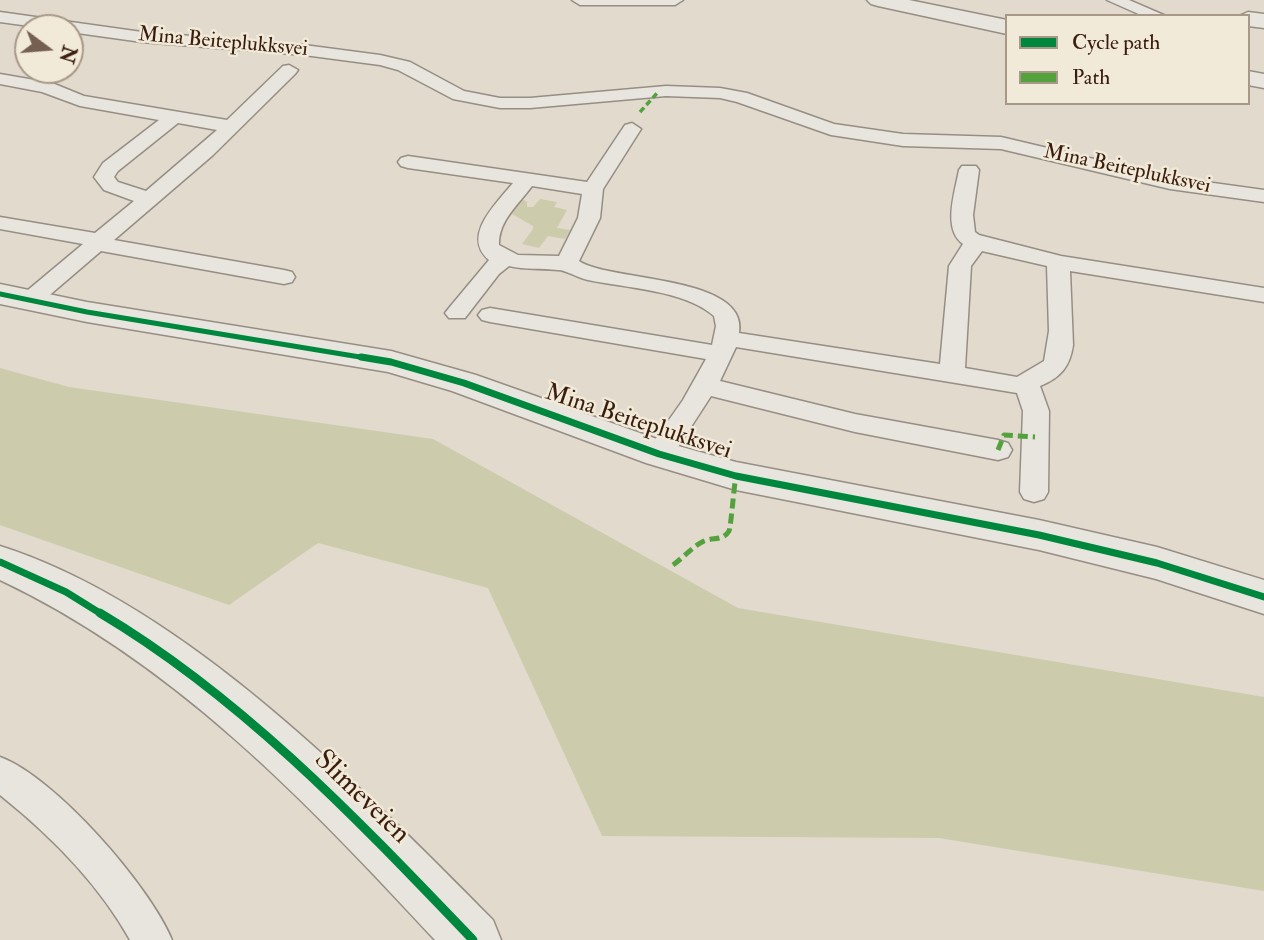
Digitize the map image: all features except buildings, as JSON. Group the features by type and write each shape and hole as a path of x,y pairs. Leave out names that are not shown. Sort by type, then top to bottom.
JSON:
{"street":[{"path":"878,0 1005,27"},
{"name":"Mina Beiteplukksvei","path":"15,297 99,314 346,352 391,362 464,383 659,454 736,476 1039,535 1157,563 1264,597"},
{"name":"Slimeveien","path":"0,562 68,594 114,622 207,689 321,787 383,846 473,940"}],"lane":[{"path":"580,0 675,0"},
{"path":"1115,0 1153,14"},
{"name":"Mina Beiteplukksvei","path":"0,17 142,37 304,50 380,60 404,66 459,95 483,101 530,103 666,91 720,93 741,97 831,129 903,140 1000,143 1151,179 1264,197"},
{"name":"Mina Beiteplukksvei","path":"15,297 99,242 150,200 206,151 289,70"},
{"path":"0,79 46,87 80,101 229,126"},
{"path":"150,200 111,186 104,177 110,167 173,117"},
{"path":"567,262 590,218 593,189 632,129"},
{"path":"408,162 593,189"},
{"path":"969,170 962,215 964,232 969,240 977,244 1037,255 1058,262 1264,295"},
{"path":"526,181 488,236 492,252 504,258 546,264 567,262 587,273 684,292 711,302 725,313 728,326 723,346"},
{"path":"0,223 284,277"},
{"path":"952,375 960,266 968,251 977,244"},
{"path":"457,313 491,269 504,258"},
{"path":"490,315 1017,385 1026,383 1056,363 1060,347 1058,262"},
{"name":"Mina Beiteplukksvei","path":"659,454 706,386 723,346"},
{"path":"1026,383 1035,411 1034,492"},
{"path":"706,386 855,423 998,450"},
{"path":"0,773 26,792 119,888 140,916 152,940"}],"green space":[{"path":"522,199 527,202 527,207 533,207 540,199 557,202 554,207 567,210 557,228 570,230 565,239 548,236 539,248 522,244 533,226 512,214"},
{"path":"0,368 69,387 433,439 738,608 1264,697 1264,891 939,838 602,836 488,588 318,543 229,605 0,525"}],"marked path":[{"path":"640,112 659,91"},
{"path":"998,450 1004,435 1035,437"},
{"path":"673,565 705,541 720,539 728,533 732,523 730,511 736,476"}],"cycle path":[{"path":"0,294 87,312 391,362 464,383 659,454 736,476 1039,535 1157,563 1264,597"},
{"path":"0,562 66,592 130,631 193,676 255,726 313,779 473,940"}]}
